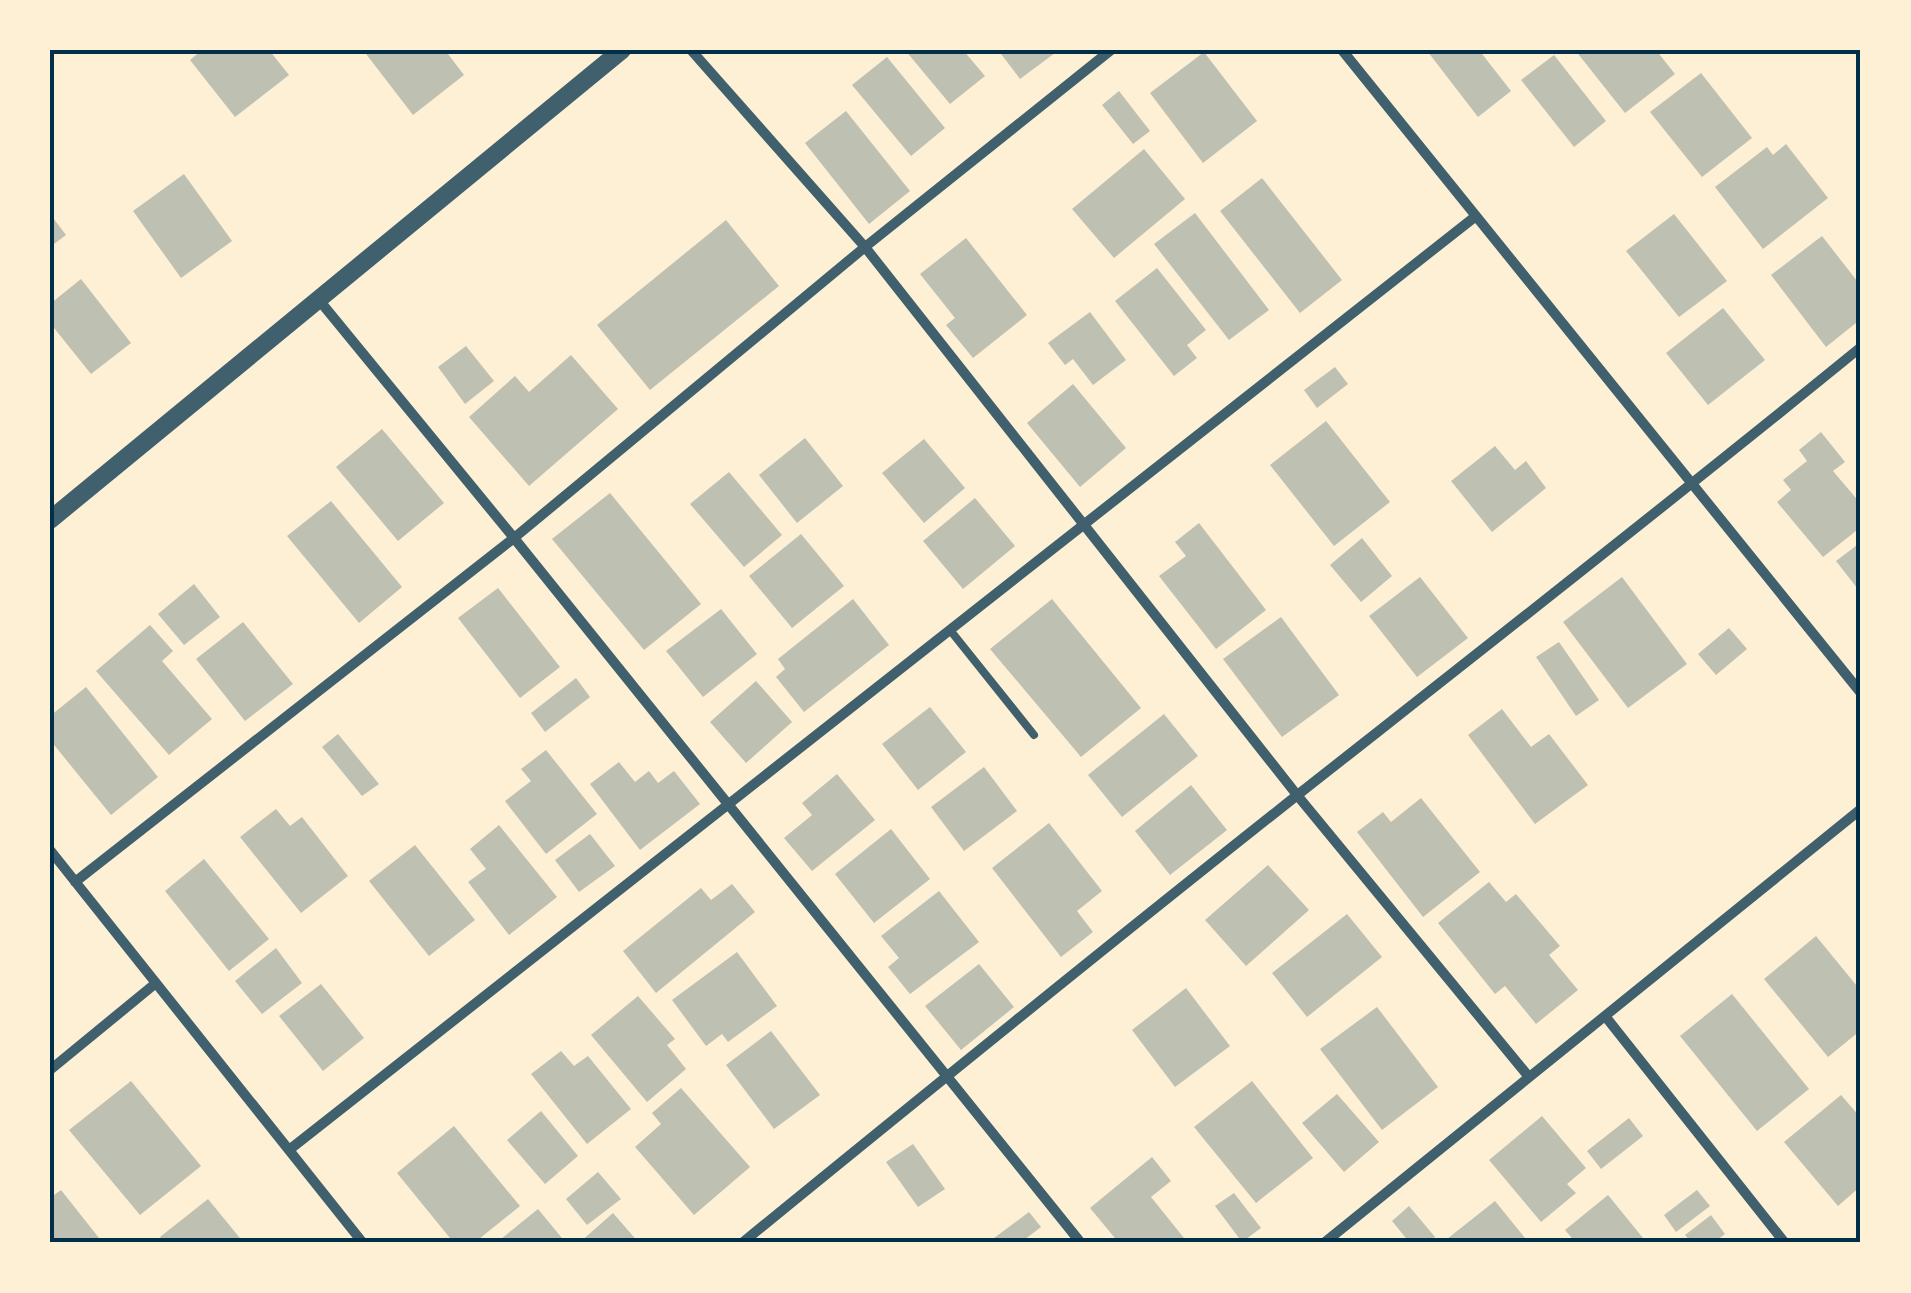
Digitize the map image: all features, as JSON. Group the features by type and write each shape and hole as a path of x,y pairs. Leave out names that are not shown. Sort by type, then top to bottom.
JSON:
{"street":[{"path":"50,520 622,50"},
{"path":"691,50 865,247 1297,796 1529,1078"},
{"path":"75,882 514,538 865,247 1111,50"},
{"path":"1342,50 1861,692"},
{"path":"289,1150 1476,216"},
{"path":"319,300 1081,1243"},
{"path":"742,1243 1861,347"},
{"path":"1324,1243 1861,809"},
{"path":"50,850 363,1243"},
{"path":"50,1070 156,982"},
{"path":"1605,1016 1785,1243"}],"lane":[{"path":"950,630 1034,735"}],"building":[{"path":"202,50 269,50 289,75 235,117 190,60"},
{"path":"363,50 445,50 464,75 413,115"},
{"path":"905,50 963,50 985,76 950,104"},
{"path":"998,50 1059,50 1020,79"},
{"path":"1479,50 1511,91 1478,117 1428,52"},
{"path":"1575,50 1656,50 1675,74 1625,113"},
{"path":"1204,52 1257,121 1203,163 1150,93"},
{"path":"1554,55 1606,121 1574,147 1521,80"},
{"path":"887,57 945,128 911,156 852,85"},
{"path":"1701,73 1752,138 1702,177 1650,112"},
{"path":"1119,91 1150,131 1133,144 1102,105"},
{"path":"846,111 910,191 869,224 805,143"},
{"path":"1786,144 1828,198 1763,249 1715,187 1767,147 1773,155"},
{"path":"1144,149 1185,199 1114,258 1072,209"},
{"path":"184,174 232,241 181,278 133,211"},
{"path":"1262,178 1342,280 1300,313 1220,211"},
{"path":"1195,213 1269,310 1229,340 1154,244"},
{"path":"50,214 66,235 50,247"},
{"path":"1674,214 1727,281 1679,317 1626,251"},
{"path":"726,220 779,286 650,390 597,325"},
{"path":"1822,236 1861,286 1861,319 1826,347 1771,275"},
{"path":"966,238 1027,315 973,358 946,325 955,318 920,274"},
{"path":"1157,268 1206,330 1187,345 1197,358 1174,376 1115,301"},
{"path":"81,279 131,343 91,374 50,323 50,304"},
{"path":"1723,308 1765,360 1708,405 1666,353"},
{"path":"1090,312 1126,360 1093,385 1073,359 1065,365 1048,343"},
{"path":"466,346 494,381 465,404 438,367"},
{"path":"571,355 618,409 529,486 469,417 515,376 529,392"},
{"path":"1335,367 1348,384 1317,408 1304,390"},
{"path":"1073,384 1126,448 1080,487 1027,423"},
{"path":"1326,421 1390,502 1334,546 1270,465"},
{"path":"382,429 444,503 398,541 336,467"},
{"path":"1821,432 1845,462 1833,471 1861,504 1861,527 1823,557 1777,502 1791,490 1783,480 1807,461 1799,450"},
{"path":"805,438 843,486 797,523 759,475"},
{"path":"924,439 965,488 924,523 882,473"},
{"path":"1495,446 1515,470 1526,461 1546,488 1492,532 1451,481"},
{"path":"729,472 782,535 744,567 690,504"},
{"path":"610,493 701,604 644,650 552,539"},
{"path":"975,498 1015,546 963,589 923,541"},
{"path":"331,501 402,587 359,623 287,536"},
{"path":"1199,523 1266,610 1216,649 1159,576 1186,556 1175,542"},
{"path":"801,534 844,586 792,628 749,576"},
{"path":"1362,538 1392,576 1361,602 1330,565"},
{"path":"1861,542 1861,593 1836,561"},
{"path":"1420,577 1468,638 1417,677 1369,616"},
{"path":"1622,577 1687,664 1628,708 1563,622"},
{"path":"194,584 220,617 184,645 158,614"},
{"path":"498,588 560,667 520,698 458,618"},
{"path":"853,599 889,645 804,712 776,677 785,669 778,659"},
{"path":"1052,599 1141,708 1081,757 990,649"},
{"path":"721,609 757,654 703,697 666,651"},
{"path":"1281,617 1339,695 1282,737 1223,659"},
{"path":"243,622 293,684 245,721 196,659"},
{"path":"150,625 173,651 162,661 212,719 169,755 96,671"},
{"path":"1729,628 1747,649 1716,675 1698,654"},
{"path":"1559,642 1599,700 1576,716 1536,657"},
{"path":"576,678 590,697 545,732 531,713"},
{"path":"756,681 792,722 746,763 710,722"},
{"path":"86,687 158,777 111,815 50,740 50,716"},
{"path":"930,707 966,752 918,790 882,744"},
{"path":"1502,709 1531,747 1549,734 1588,785 1535,824 1468,735"},
{"path":"1164,714 1198,756 1122,817 1088,775"},
{"path":"338,734 379,784 362,796 322,747"},
{"path":"546,750 597,814 546,854 505,801 531,781 521,769"},
{"path":"619,762 635,782 649,771 658,783 674,771 700,804 640,850 590,784"},
{"path":"984,767 1017,811 964,851 931,807"},
{"path":"837,774 875,820 812,871 784,838 812,815 802,803"},
{"path":"1191,785 1227,830 1170,875 1135,831"},
{"path":"1421,798 1480,872 1423,917 1357,832 1383,812 1391,822"},
{"path":"276,809 290,826 302,817 348,876 301,913 240,837"},
{"path":"1049,823 1102,891 1077,911 1093,932 1061,957 992,868"},
{"path":"499,825 557,897 509,935 468,882 486,869 470,849"},
{"path":"891,829 930,879 874,923 835,874"},
{"path":"590,834 615,866 579,892 555,860"},
{"path":"415,845 475,920 429,956 369,881"},
{"path":"204,859 269,939 229,971 165,891"},
{"path":"1268,865 1309,910 1246,966 1205,920"},
{"path":"1489,882 1506,902 1516,894 1560,946 1549,955 1578,990 1536,1024 1505,986 1495,994 1438,923"},
{"path":"732,884 755,912 656,993 623,951 701,888 711,900"},
{"path":"939,891 979,942 910,994 888,967 899,958 881,936"},
{"path":"1347,914 1382,957 1307,1017 1272,973"},
{"path":"1816,936 1861,991 1861,1030 1828,1057 1764,979"},
{"path":"276,948 302,983 262,1014 235,981"},
{"path":"737,952 777,1006 728,1042 722,1034 706,1046 672,1000"},
{"path":"979,964 1014,1007 961,1050 925,1006"},
{"path":"321,984 364,1038 323,1071 279,1016"},
{"path":"1186,988 1230,1046 1175,1087 1132,1030"},
{"path":"1732,994 1809,1089 1757,1131 1680,1036"},
{"path":"638,996 675,1039 667,1045 686,1069 647,1102 591,1035"},
{"path":"1377,1007 1438,1087 1382,1130 1320,1049"},
{"path":"771,1031 820,1095 774,1129 726,1065"},
{"path":"561,1051 574,1066 588,1056 631,1109 587,1144 531,1074"},
{"path":"131,1081 201,1166 140,1215 69,1130"},
{"path":"1252,1081 1313,1158 1256,1203 1194,1127"},
{"path":"681,1088 750,1167 694,1215 635,1147 661,1124 652,1113"},
{"path":"1337,1094 1379,1142 1344,1172 1302,1123"},
{"path":"1841,1095 1861,1118 1861,1186 1838,1206 1784,1142"},
{"path":"541,1111 578,1156 545,1184 507,1140"},
{"path":"1542,1116 1586,1168 1567,1184 1576,1193 1541,1222 1489,1160"},
{"path":"1629,1118 1643,1136 1601,1169 1587,1151"},
{"path":"454,1126 520,1206 474,1243 454,1243 397,1173"},
{"path":"913,1144 945,1189 918,1207 886,1162"},
{"path":"1152,1157 1171,1181 1151,1197 1188,1243 1119,1243 1090,1208"},
{"path":"598,1172 621,1199 587,1225 566,1199"},
{"path":"61,1190 103,1243 50,1243 50,1198"},
{"path":"1697,1190 1710,1206 1676,1232 1664,1215"},
{"path":"1234,1193 1261,1228 1242,1242 1215,1206"},
{"path":"1608,1195 1647,1243 1576,1243 1565,1230"},
{"path":"208,1199 244,1243 165,1243 160,1237"},
{"path":"1495,1201 1529,1243 1451,1243 1447,1239"},
{"path":"1409,1206 1435,1237 1429,1243 1410,1243 1392,1221"},
{"path":"538,1209 566,1243 496,1243"},
{"path":"1029,1212 1041,1227 1020,1243 998,1243 994,1238"},
{"path":"613,1213 639,1243 579,1243"},
{"path":"1711,1215 1725,1234 1713,1243 1692,1243 1685,1235"}]}
